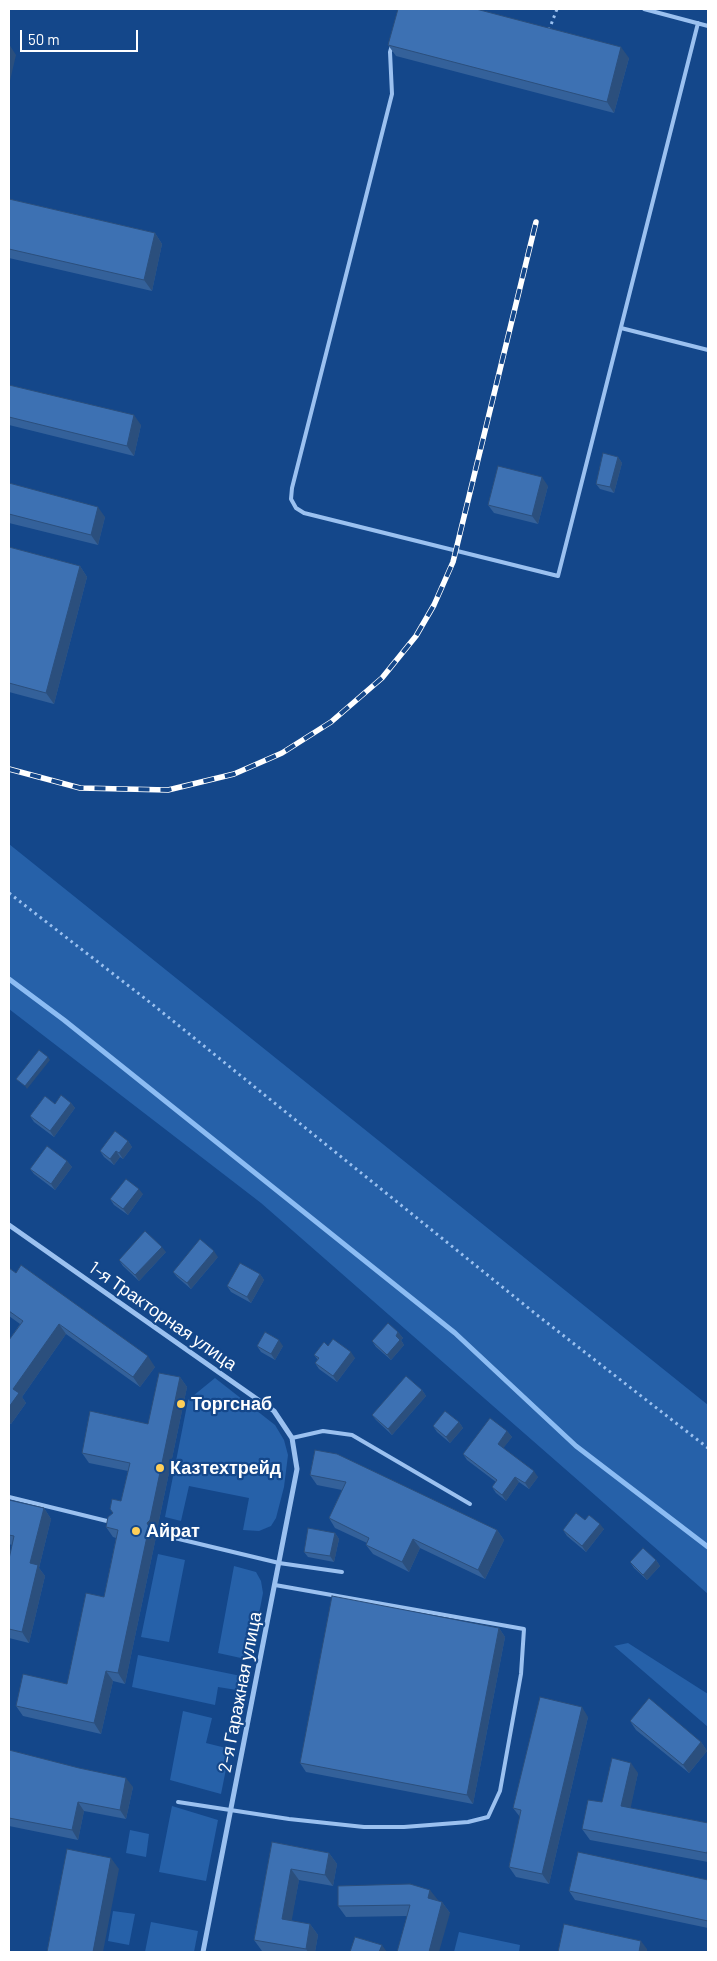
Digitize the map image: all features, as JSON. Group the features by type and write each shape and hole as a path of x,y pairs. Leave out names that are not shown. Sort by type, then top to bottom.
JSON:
{"street":[{"name":"1-я Тракторная улица","path":"9,1225 274,1411 292,1438"},
{"name":"2-я Гаражная улица","path":"203,1952 297,1469 292,1438"}],"lane":[{"path":"644,9 655,10 708,26"},
{"path":"394,35 390,52 392,94 292,488 292,499 296,508 304,513 558,576 698,23"},
{"path":"621,328 708,350"},
{"path":"292,1438 323,1431 352,1435 470,1504"},
{"path":"9,1498 116,1523"},
{"path":"158,1534 279,1563 342,1572"},
{"path":"178,1802 289,1819 364,1827 433,1825 468,1822 488,1817 500,1791 521,1674 524,1629 275,1585"}],"path":[{"path":"542,28 551,30 557,9"},
{"path":"9,893 152,1004 537,1315 708,1448"}],"shaded area":[{"path":"9,844 708,1405 708,1594 261,1203 9,1009"},
{"path":"215,1378 275,1425 284,1440 288,1455 284,1487 276,1518 271,1526 259,1531 243,1530 249,1498 189,1486 181,1521 165,1517 188,1400"},
{"path":"158,1554 185,1560 169,1642 141,1637"},
{"path":"234,1566 256,1572 261,1581 263,1593 250,1660 218,1653"},
{"path":"628,1643 708,1694 708,1727 614,1646"},
{"path":"138,1655 246,1677 243,1691 218,1687 215,1705 132,1687"},
{"path":"183,1711 212,1718 206,1743 230,1749 221,1794 170,1780"},
{"path":"172,1806 218,1820 206,1881 159,1872"},
{"path":"130,1830 149,1834 146,1857 126,1853"},
{"path":"113,1911 135,1914 129,1945 108,1941"},
{"path":"151,1922 198,1931 194,1952 145,1952"},
{"path":"459,1932 520,1945 519,1952 454,1952"}],"building":[{"path":"398,9 476,9 621,47 607,102 388,45"},
{"path":"9,199 155,233 144,280 9,249"},
{"path":"9,385 134,415 127,446 9,417"},
{"path":"603,453 618,457 610,487 596,484"},
{"path":"498,466 542,477 532,516 488,505"},
{"path":"9,483 98,507 91,535 9,514"},
{"path":"9,547 80,566 46,693 9,683"},
{"path":"39,1050 48,1057 25,1086 16,1079"},
{"path":"61,1095 71,1103 50,1131 30,1116 45,1096 55,1104"},
{"path":"115,1131 128,1141 119,1153 116,1151 110,1159 100,1151"},
{"path":"47,1146 67,1161 51,1184 30,1169"},
{"path":"126,1179 139,1189 123,1209 110,1199"},
{"path":"145,1231 162,1247 135,1275 119,1260"},
{"path":"200,1239 214,1251 187,1283 173,1272"},
{"path":"240,1263 260,1274 247,1297 227,1286"},
{"path":"21,1265 148,1356 133,1377 59,1324 13,1389 19,1393 9,1407 9,1340 23,1321 9,1311 9,1268 16,1273"},
{"path":"388,1323 398,1332 396,1336 400,1340 387,1355 372,1341"},
{"path":"265,1332 279,1340 271,1354 257,1346"},
{"path":"333,1339 351,1352 333,1376 315,1363 319,1358 314,1355 324,1342 328,1346"},
{"path":"159,1373 180,1377 150,1520 147,1523 149,1527 118,1673 106,1671 94,1723 16,1706 23,1674 67,1684 86,1593 104,1597 118,1530 106,1527 108,1517 113,1513 110,1509 112,1499 121,1501 130,1463 82,1453 90,1411 148,1424"},
{"path":"406,1376 422,1390 388,1429 372,1415"},
{"path":"445,1411 459,1422 446,1437 433,1426"},
{"path":"490,1418 507,1431 498,1444 534,1471 525,1483 515,1477 502,1495 492,1487 497,1480 463,1454"},
{"path":"315,1450 337,1454 497,1530 478,1570 413,1539 402,1562 366,1545 369,1538 329,1518 346,1482 310,1475"},
{"path":"9,1500 44,1508 30,1563 38,1565 22,1632 9,1629 9,1559 14,1536 9,1535"},
{"path":"576,1513 585,1520 589,1515 600,1524 582,1546 563,1530"},
{"path":"308,1528 335,1533 330,1556 304,1552"},
{"path":"643,1548 656,1560 643,1575 630,1562"},
{"path":"332,1596 499,1628 467,1795 300,1763"},
{"path":"540,1697 582,1707 542,1874 509,1867 521,1810 513,1808"},
{"path":"649,1698 701,1742 683,1765 630,1721"},
{"path":"9,1750 126,1778 120,1810 78,1802 72,1830 9,1818"},
{"path":"612,1758 631,1763 621,1806 708,1823 707,1853 582,1829 588,1800 602,1802"},
{"path":"272,1842 329,1853 325,1875 291,1869 282,1919 310,1924 306,1949 254,1940"},
{"path":"67,1849 111,1858 93,1952 47,1952"},
{"path":"578,1852 708,1880 708,1921 569,1891"},
{"path":"410,1884 430,1890 428,1898 442,1902 429,1952 397,1952 410,1905 338,1906 338,1886"},
{"path":"564,1924 641,1941 639,1952 558,1952"},
{"path":"355,1937 382,1945 379,1952 350,1952"}],"waterway":[{"path":"9,979 64,1020 455,1333 576,1446 708,1547"}],"railway":[{"path":"9,769 80,788 168,790 234,774 282,753 331,722 382,678 416,636 434,605 453,562 536,222"}],"place":[{"name":"Торгснаб","path":"181,1404"},
{"name":"Казтехтрейд","path":"160,1468"},
{"name":"Айрат","path":"136,1531"}]}
